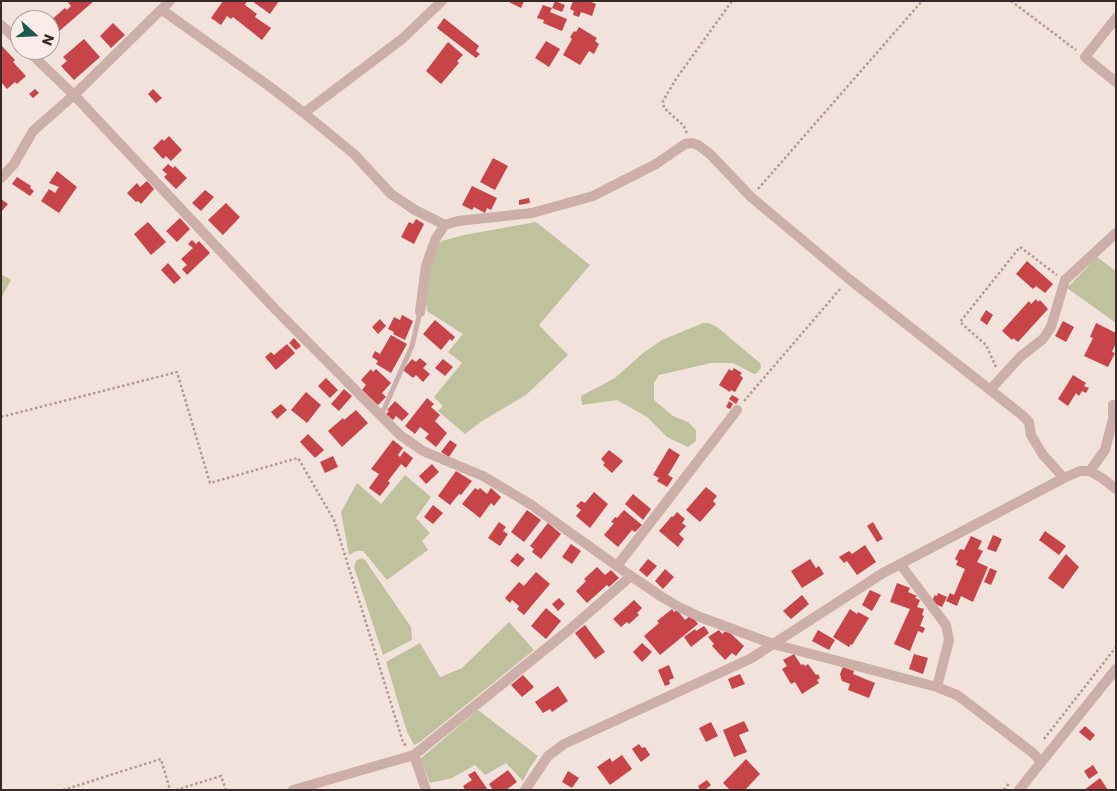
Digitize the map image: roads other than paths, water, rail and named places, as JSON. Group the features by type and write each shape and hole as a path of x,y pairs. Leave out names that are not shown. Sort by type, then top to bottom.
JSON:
{"street":[{"path":"1,178 14,164 33,131 74,95 170,1"},
{"path":"304,113 402,38 442,1"},
{"path":"162,10 304,113 354,154 391,194 415,210 445,225 532,213 593,196 656,164 685,144 692,143 698,145 710,154 751,197 849,279 1022,415 1029,422 1031,435 1043,455 1064,478"},
{"path":"1116,18 1085,57 1116,82"},
{"path":"37,60 74,95 275,309 400,434 423,450 483,476 530,504 631,576 679,607 700,617 773,644 937,687 957,695 1033,753 1040,762"},
{"path":"420,312 426,266 436,238 445,225"},
{"path":"990,390 1020,357 1043,339 1052,327 1064,280 1116,232"},
{"path":"1090,471 1105,450 1113,419 1112,405"},
{"path":"617,566 737,410"},
{"path":"525,790 548,756 564,744 750,659 883,573 1064,478 1080,470 1090,471 1116,489"},
{"path":"900,564 946,626 949,640 937,687"},
{"path":"293,790 414,755 569,630 631,576"},
{"path":"1019,790 1116,668"},
{"path":"414,755 426,790"}],"lane":[{"path":"381,417 412,346 420,312"}]}
